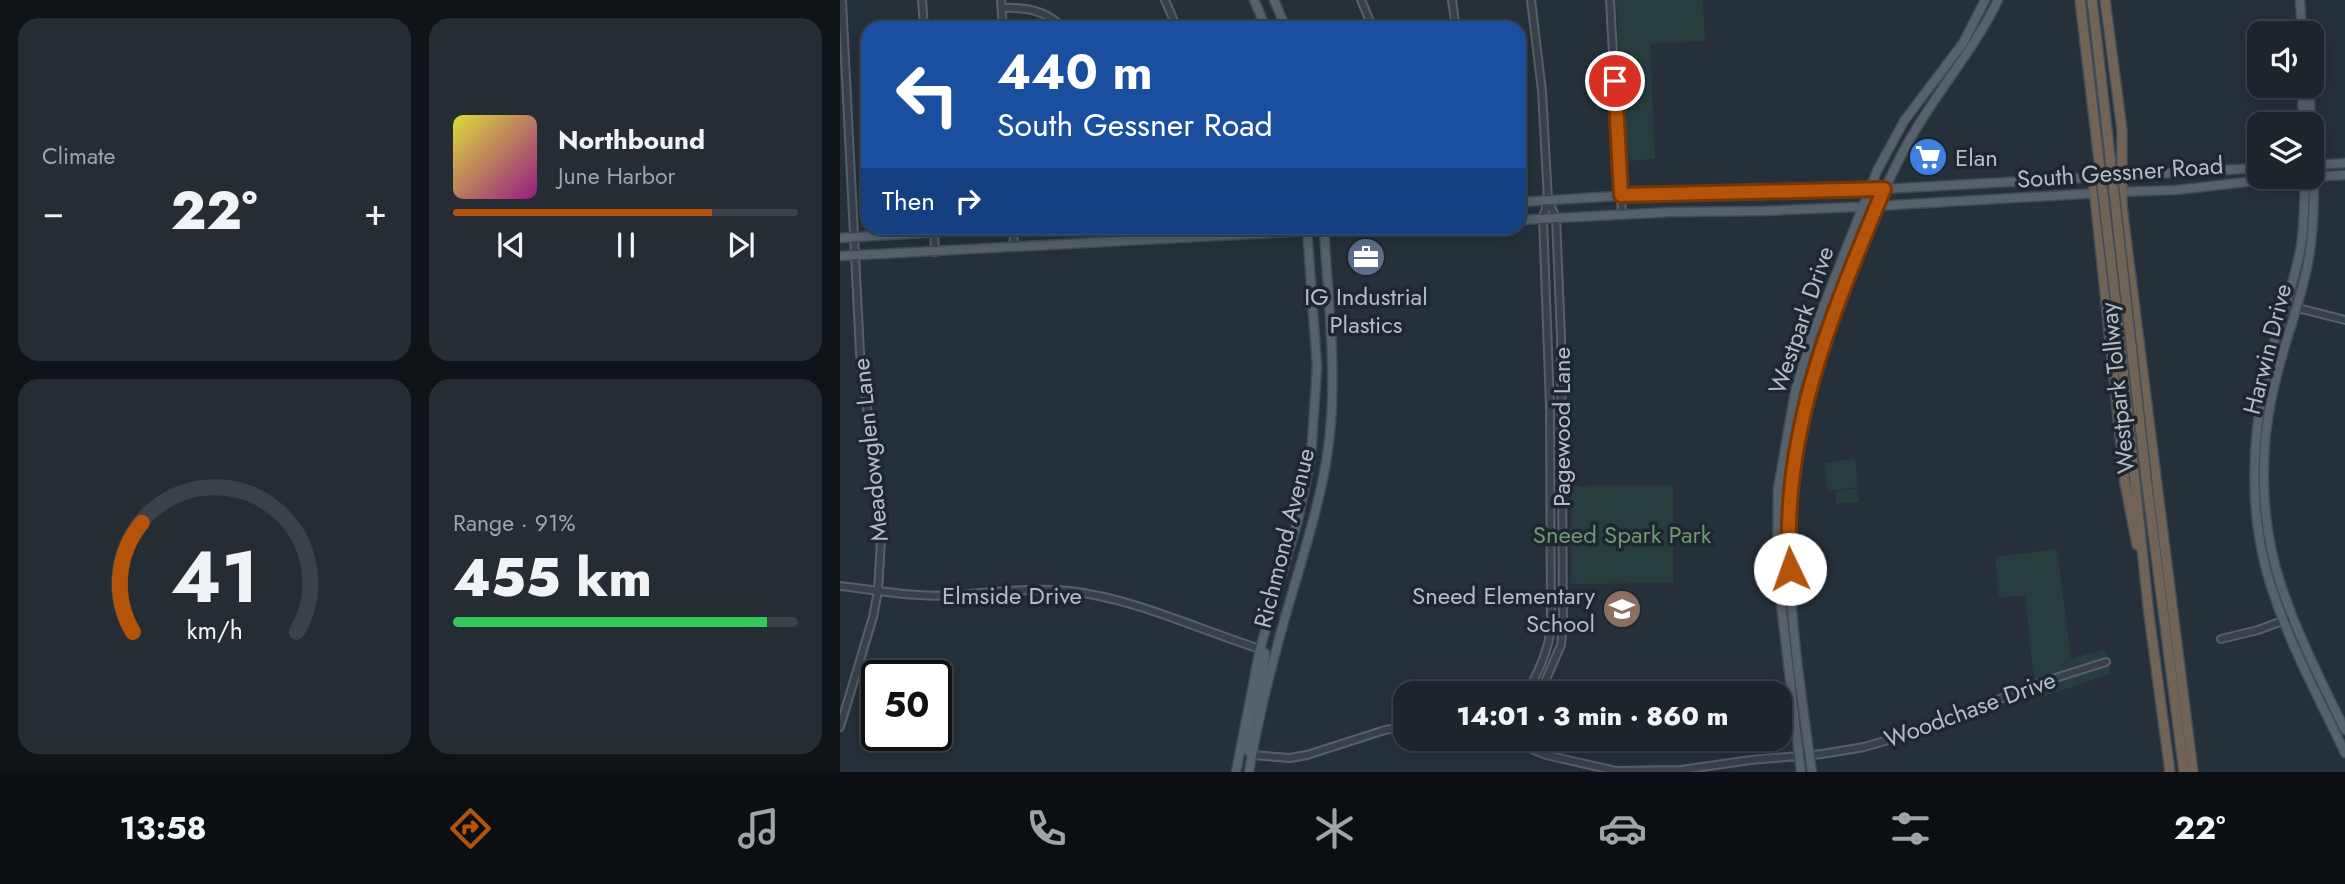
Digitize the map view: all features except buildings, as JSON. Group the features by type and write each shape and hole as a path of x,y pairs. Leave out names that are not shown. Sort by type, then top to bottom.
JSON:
{"highway":[{"name":"Westpark Tollway","path":"2080,0 2170,772"},
{"name":"Westpark Tollway","path":"2092,0 2147,485 2184,772"},
{"path":"2105,0 2122,130 2124,225 2193,772"},
{"path":"2093,178 2125,483 2150,615"}],"main road":[{"path":"1254,0 1263,21"},
{"path":"1275,0 1283,21"},
{"name":"Westpark Drive","path":"1801,772 1778,595 1777,559 1778,489 1794,392 1812,335 1869,188 1904,121 1968,33 1985,0"},
{"name":"Westpark Drive","path":"1812,772 1791,593 1788,541 1791,487 1807,395 1836,306 1884,189 1905,148 1977,39 1998,0"},
{"path":"2300,0 2301,21"},
{"path":"1968,33 1977,39"},
{"path":"2324,164 2345,163"},
{"name":"South Gessner Road","path":"1526,202 1666,192 1726,194 1884,189 2247,169"},
{"name":"South Gessner Road","path":"2324,176 2345,175"},
{"path":"1995,182 1996,200"},
{"name":"South Gessner Road","path":"1526,219 1996,200 2176,190 2247,183"},
{"name":"Harwin Drive","path":"2307,189 2300,251 2266,371 2258,416 2254,468 2267,572 2283,621 2345,753"},
{"name":"Harwin Drive","path":"2310,189 2313,215 2308,259 2271,397 2262,518 2280,584 2345,730"},
{"path":"1726,194 1726,211"},
{"path":"840,238 878,235"},
{"path":"840,256 1130,242 1200,235"},
{"name":"Richmond Avenue","path":"1236,772 1260,649 1289,553 1311,457 1317,367 1307,235"},
{"name":"Richmond Avenue","path":"1249,772 1274,655 1314,518 1327,454 1331,407 1324,235"},
{"path":"1825,302 1836,306"},
{"path":"1315,332 1330,336"},
{"path":"1794,392 1807,395"},
{"path":"2258,416 2269,417"},
{"path":"1289,553 1304,555"},
{"path":"1260,649 1265,653 1265,657 1256,708 1260,717"},
{"path":"1249,698 1251,718 1246,749 1252,755"},
{"path":"2321,703 2330,699"}],"street":[{"name":"Meadowglen Lane","path":"840,727 862,658 878,591 881,507 861,360 842,0"},
{"path":"922,0 923,21"},
{"path":"1165,0 1174,21"},
{"path":"1361,0 1370,21"},
{"path":"1452,0 1455,21"},
{"name":"Pagewood Lane","path":"1531,0 1542,91 1548,200 1543,218 1550,406 1551,626 1550,639 1533,681"},
{"path":"1610,0 1622,214"},
{"path":"1001,4 1039,11 1057,21"},
{"name":"Pagewood Lane","path":"1544,681 1561,645 1563,625 1561,335 1556,218 1548,200"},
{"path":"934,235 934,252"},
{"path":"1013,235 1014,247"},
{"path":"1130,235 1130,242"},
{"path":"2286,305 2345,320"},
{"name":"Elmside Drive","path":"840,586 951,595 1057,590 1081,593 1163,614 1260,649"},
{"path":"2221,639 2258,631 2293,617"},
{"name":"Woodchase Drive","path":"1537,751 1616,771 1686,770 1864,747 1912,733 2036,684 2106,662"},
{"path":"1252,755 1290,758 1307,755 1393,729"}],"green space":[{"path":"1616,0 1703,0 1705,41 1650,44 1655,159 1625,161"},
{"path":"1855,459 1858,487 1828,491 1824,463"},
{"name":"Sneed Spark Park","path":"1673,485 1673,583 1571,584 1571,486"},
{"path":"1856,489 1858,502 1836,504 1836,491"},
{"path":"2057,549 2071,659 2105,649 2111,674 2041,697 2033,671 2025,596 1999,597 1995,557"}],"place":[{"name":"Elan","path":"1928,157"},
{"name":"IG Industrial Plastics","path":"1366,257"},
{"name":"Sneed Elementary School","path":"1622,609"}],"route":[{"path":"1615,81 1621,195 1884,189 1836,306 1807,395 1791,487 1788,541 1790,569"}]}
